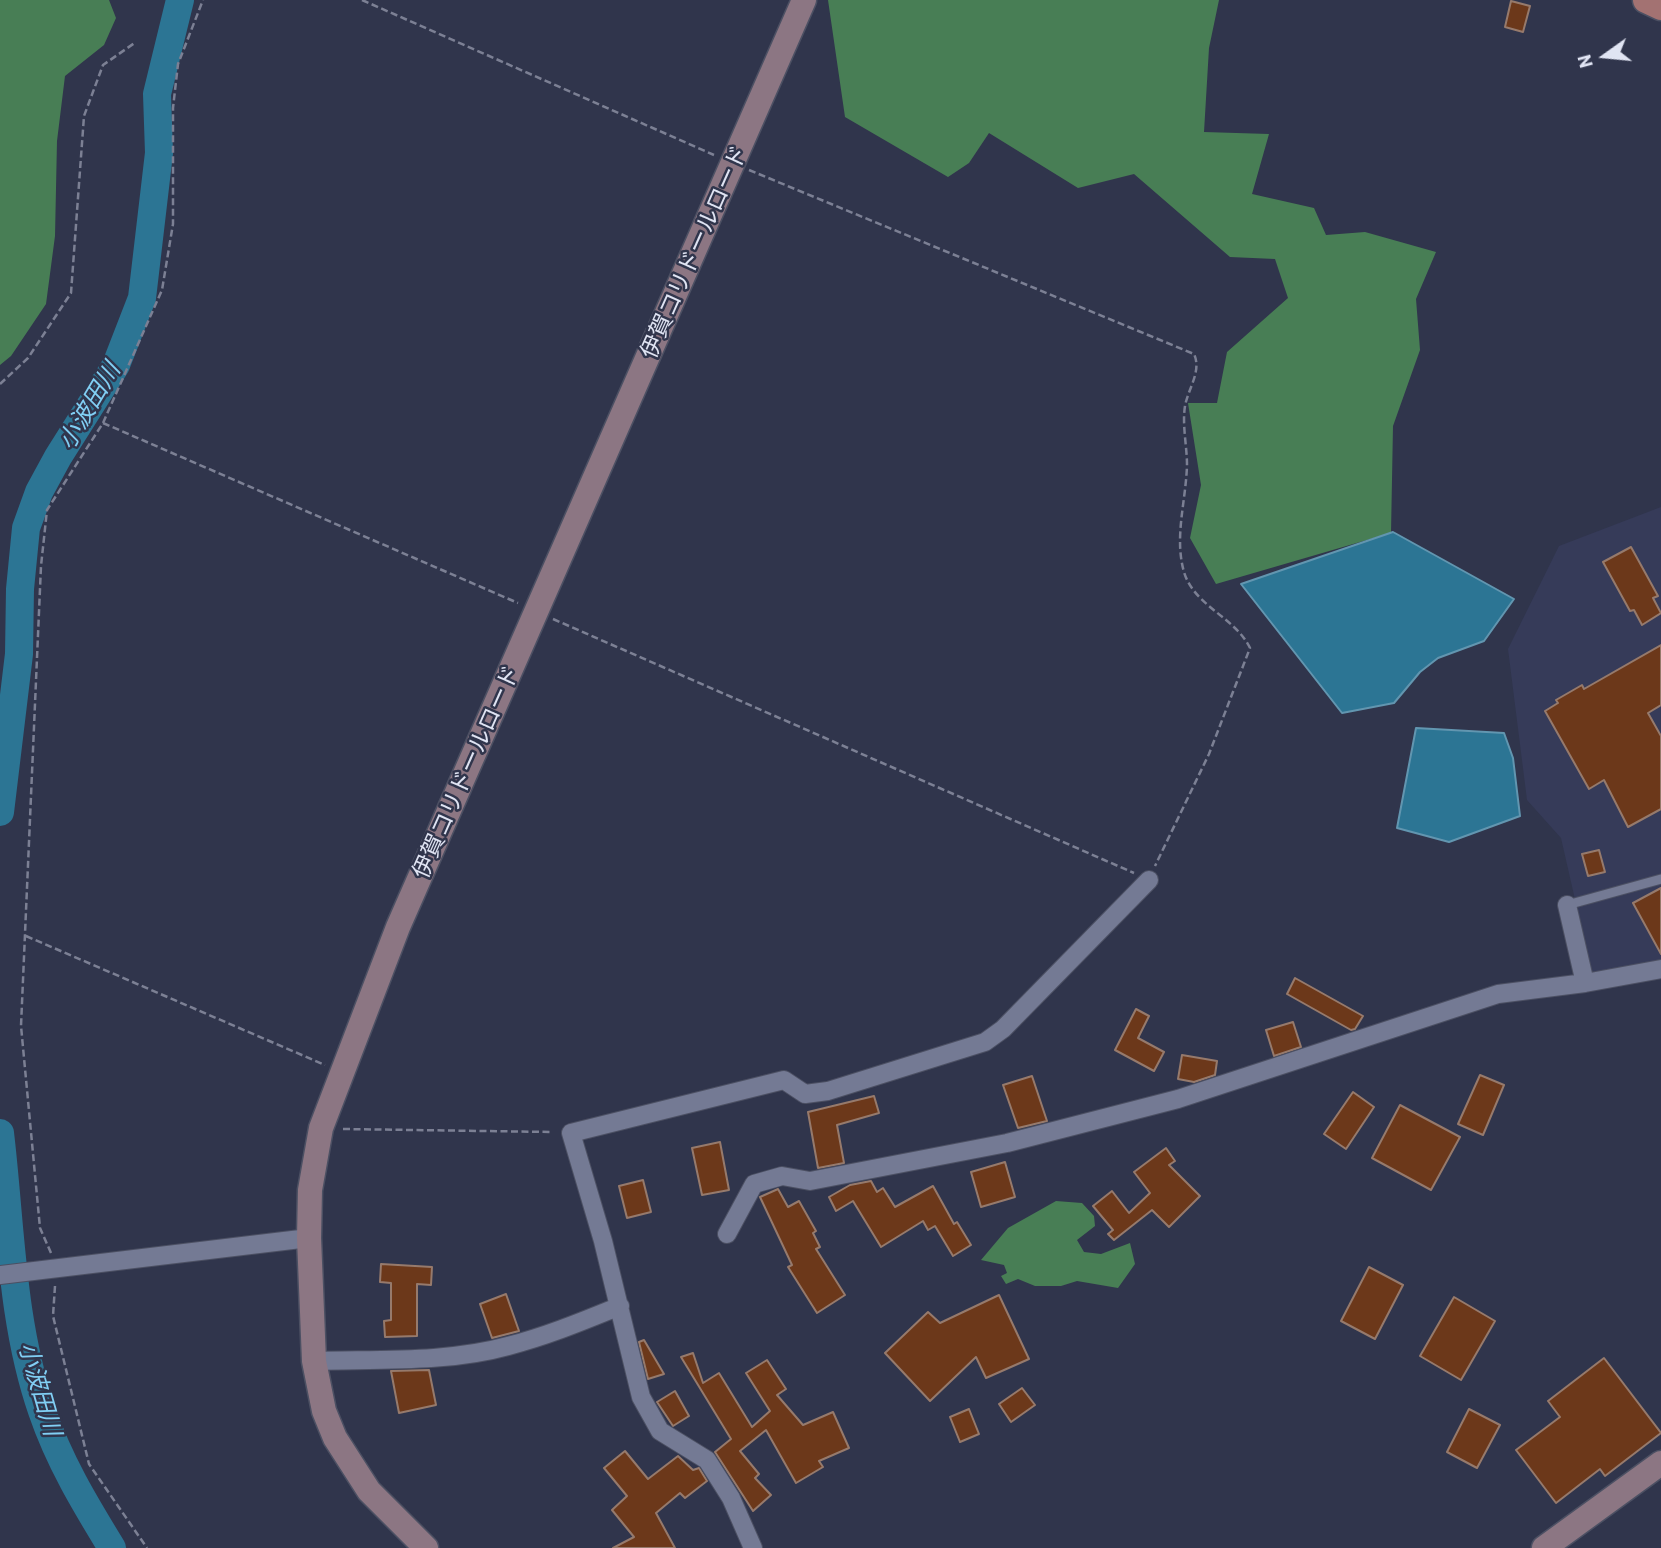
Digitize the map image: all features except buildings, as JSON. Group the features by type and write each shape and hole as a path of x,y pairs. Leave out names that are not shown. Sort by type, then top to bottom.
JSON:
{"main road":[{"path":"1646,0 1661,7"}],"street":[{"name":"伊賀コリドールロード","path":"426,1548 369,1491 335,1438 324,1411 314,1361 309,1238 310,1189 321,1128 398,927 804,0"},
{"path":"753,1548 731,1498 707,1460 660,1432 641,1397 620,1306 571,1133 784,1080 805,1094 828,1091 985,1042 1003,1030 1149,880"},
{"path":"1567,905 1585,983"},
{"path":"727,1234 754,1184 782,1176 810,1181 1007,1143 1178,1099 1498,994 1585,983 1661,969"},
{"path":"0,1275 309,1238"},
{"path":"314,1361 445,1355 506,1347 566,1328 620,1306"},
{"path":"1544,1548 1661,1463"}],"lane":[{"path":"1567,905 1661,879"}],"path":[{"path":"147,1548 89,1465 53,1316 57,1268 40,1228 23,1056 26,936 41,566 47,510 103,423 162,290 173,224 173,108 178,64 203,0"},
{"path":"103,423 1149,880 1209,754 1250,648 1243,633 1201,600 1185,575 1179,547 1187,465 1185,407 1195,373 1197,361 1194,354 733,163 362,0"},
{"path":"0,384 29,358 71,293 84,116 103,65 136,42"},
{"path":"26,936 341,1072"},
{"path":"321,1128 571,1133"}],"shaded area":[{"path":"1661,507 1661,960 1592,974 1561,838 1527,800 1508,649 1559,546"},
{"path":"1393,532 1514,599 1484,641 1438,658 1420,672 1394,703 1342,713 1241,584"},
{"path":"1416,728 1504,733 1513,758 1520,816 1449,842 1397,828"}],"green space":[{"path":"0,0 109,0 116,18 104,45 65,76 57,141 55,236 46,304 11,356 0,365"},
{"path":"828,0 1219,0 1209,48 1204,132 1269,134 1252,194 1314,208 1326,235 1365,232 1436,252 1416,299 1420,350 1393,426 1391,533 1216,584 1190,538 1201,485 1188,403 1217,403 1227,352 1288,298 1275,259 1230,257 1134,174 1078,188 989,133 969,163 948,177 845,117"},
{"path":"1056,1201 1082,1203 1094,1216 1095,1226 1077,1240 1084,1252 1101,1254 1130,1243 1135,1264 1118,1288 1077,1281 1061,1286 1035,1286 1018,1279 1006,1284 1001,1276 1007,1273 1004,1265 981,1260 1008,1228"}],"waterway":[{"name":"小波田川","path":"0,812 19,654 20,589 26,528 39,492 58,457 116,365 142,298 159,153 157,94 180,0"},
{"name":"小波田川","path":"0,1133 18,1308 32,1377 42,1411 64,1465 112,1548"}]}
